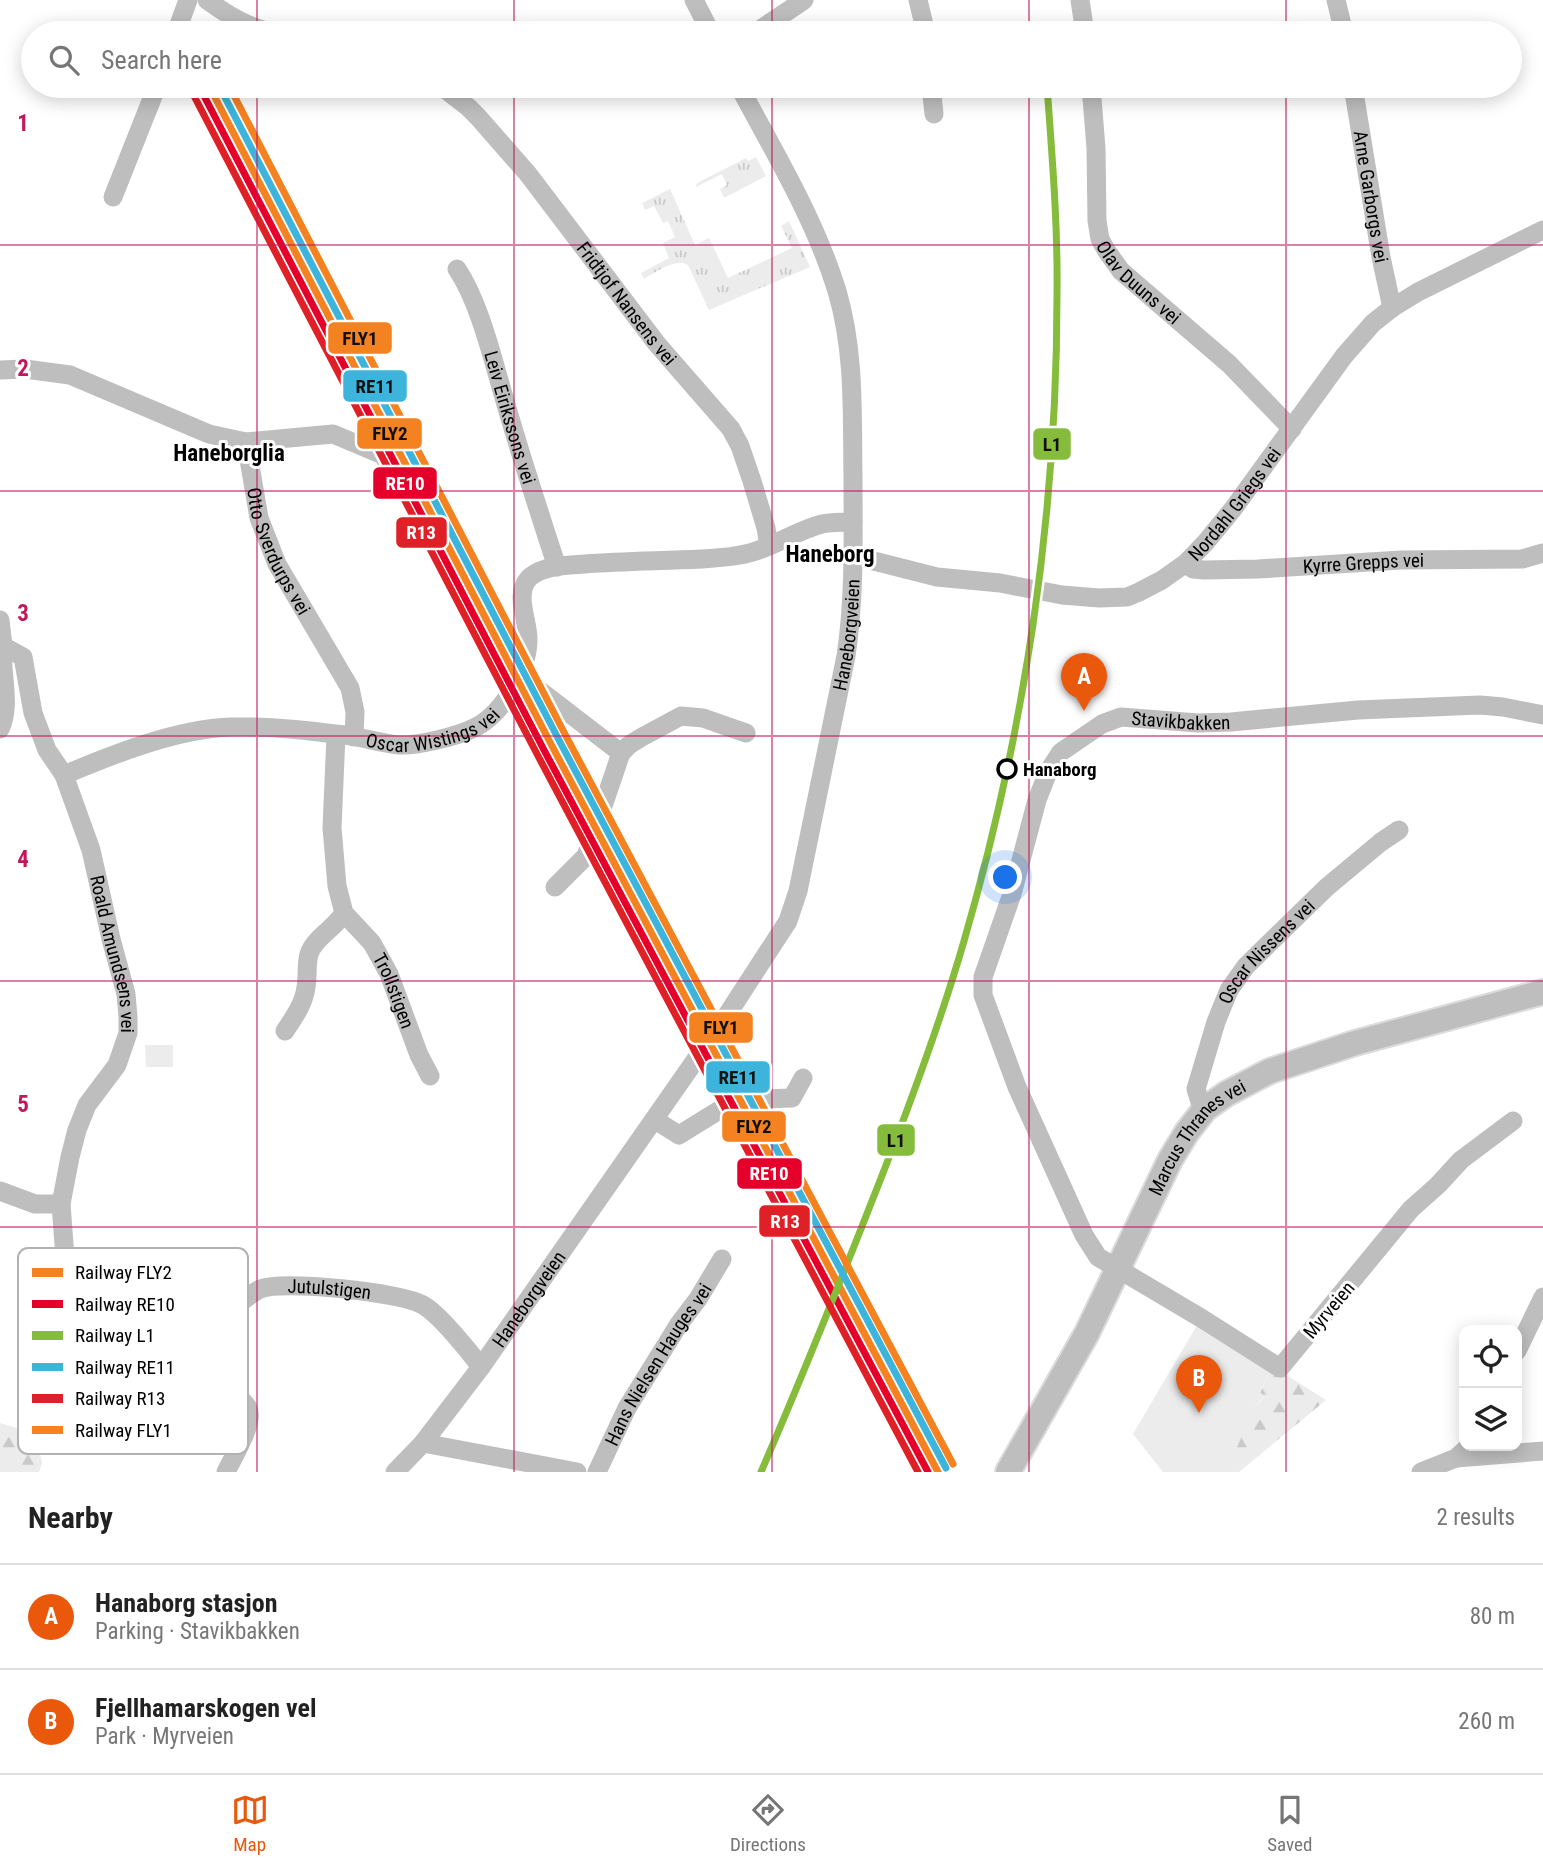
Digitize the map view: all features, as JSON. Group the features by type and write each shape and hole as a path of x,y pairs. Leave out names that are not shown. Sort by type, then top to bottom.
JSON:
{"main road":[{"name":"Marcus Thranes vei","path":"1008,1472 1087,1333 1170,1160 1205,1109 1226,1094 1270,1071 1355,1044 1543,992"}],"street":[{"path":"180,21 188,0"},
{"path":"207,0 239,21"},
{"path":"694,0 705,21"},
{"path":"773,21 804,0"},
{"path":"918,0 923,21"},
{"path":"1080,0 1083,21"},
{"path":"1336,0 1341,21"},
{"path":"113,197 152,98"},
{"name":"Fridtjof Nansens vei","path":"456,98 478,117 536,183 657,344 731,429 752,481 769,546"},
{"name":"Haneborgveien","path":"395,1472 423,1444 481,1367 655,1120 788,921 798,891 851,623 854,556 852,377 848,338 839,299 825,258 802,206 745,98"},
{"path":"932,98 934,114"},
{"name":"Olav Duuns vei","path":"1092,98 1097,221 1100,239 1106,250 1121,271 1230,364 1292,429"},
{"name":"Arne Garborgs vei","path":"1355,98 1381,257 1392,307"},
{"name":"Nordahl Griegs vei","path":"854,556 937,577 1000,583 1062,595 1126,597 1139,592 1186,563 1223,522 1365,331 1392,307 1543,230"},
{"name":"Leiv Eirikssons vei","path":"457,270 466,282 487,338 557,566"},
{"path":"0,370 25,369 70,375 209,434 246,442 333,434 383,456 411,502"},
{"name":"Otto Sverdurps vei","path":"246,442 259,518 277,564 350,688 355,712 345,736"},
{"name":"Oscar Wistings vei","path":"64,775 182,734 230,727 281,728 400,745 451,736 477,726 493,713 512,690 526,657 528,638 522,603 524,587 536,573 557,566 729,557 754,552 825,523 853,522"},
{"name":"Kyrre Grepps vei","path":"1186,563 1199,570 1218,570 1401,560 1522,559 1543,553"},
{"path":"0,620 2,671 6,692 6,709 0,729"},
{"name":"Roald Amundsens vei","path":"3,646 23,657 33,713 47,750 64,775 91,850 126,994 128,1033 117,1065 87,1105 77,1130 64,1183 61,1204 64,1248"},
{"path":"521,672 539,690 621,753"},
{"name":"Stavikbakken","path":"1119,1268 1098,1257 1084,1235 1017,1087 983,995 983,977 1012,894 1037,800 1048,772 1062,752 1102,724 1121,717 1209,723 1358,710 1480,705 1543,715"},
{"path":"555,887 586,856 621,753 629,745 681,716 703,718 746,733"},
{"path":"285,1031 302,1004 309,955 314,945 338,923 344,913 337,886 332,828 345,736"},
{"name":"Oscar Nissens vei","path":"1205,1109 1196,1089 1216,1022 1229,990 1246,966 1327,887 1399,830"},
{"name":"Trollstigen","path":"344,913 378,953 430,1076"},
{"path":"655,1120 679,1135 742,1096 758,1099 792,1098 803,1078"},
{"name":"Myrveien","path":"1119,1268 1280,1368 1411,1209 1461,1160 1513,1121"},
{"path":"0,1191 35,1204 61,1204"},
{"name":"Hans Nielsen Hauges vei","path":"597,1472 626,1408 722,1259"},
{"name":"Jutulstigen","path":"248,1298 260,1289 302,1286 330,1287 404,1298 423,1305 435,1314 481,1367"},
{"path":"1522,1341 1543,1297"},
{"name":"Roald Amundsens vei","path":"248,1408 248,1426"},
{"path":"423,1444 577,1472"},
{"path":"1421,1472 1463,1452 1543,1451"},
{"name":"Roald Amundsens vei","path":"226,1472 235,1454"}],"green space":[{"path":"756,157 766,176 724,198 720,189 727,185 722,174 696,187 697,183 746,158 748,161"},
{"path":"670,189 695,245 709,238 728,278 792,248 781,226 789,221 810,267 709,310 688,265 677,263 644,279 641,273 669,258 663,243 675,237 668,221 663,223 654,206 645,210 642,203"},
{"path":"145,1045 173,1045 173,1067 146,1067"},
{"path":"1200,1320 1272,1366 1260,1392 1264,1396 1255,1406 1225,1472 1163,1472 1133,1434"},
{"path":"1272,1366 1326,1400 1239,1472 1190,1472 1264,1397 1260,1393"},
{"path":"0,1423 18,1428 18,1454 40,1454 42,1463 39,1472 0,1472"}],"rail line":[{"name":"R13","path":"195,98 537,754 918,1472"},
{"name":"RE10","path":"205,98 544,750 928,1472"},
{"name":"FLY2","path":"215,98 552,746 938,1472"},
{"name":"RE11","path":"225,98 560,742 946,1468"},
{"name":"FLY1","path":"235,98 567,738 953,1464"},
{"name":"L1","path":"761,1472 857,1239 932,1041 986,862 1004,782 1033,621 1051,458 1056,377 1057,269 1048,98"}],"place":[{"name":"Hanaborg stasjon","path":"1084,711"},
{"name":"Hanaborg","path":"1007,769"},
{"name":"Fjellhamarskogen vel","path":"1199,1413"}],"district":[{"name":"Haneborglia","path":"229,453"},
{"name":"Haneborg","path":"830,554"}]}
